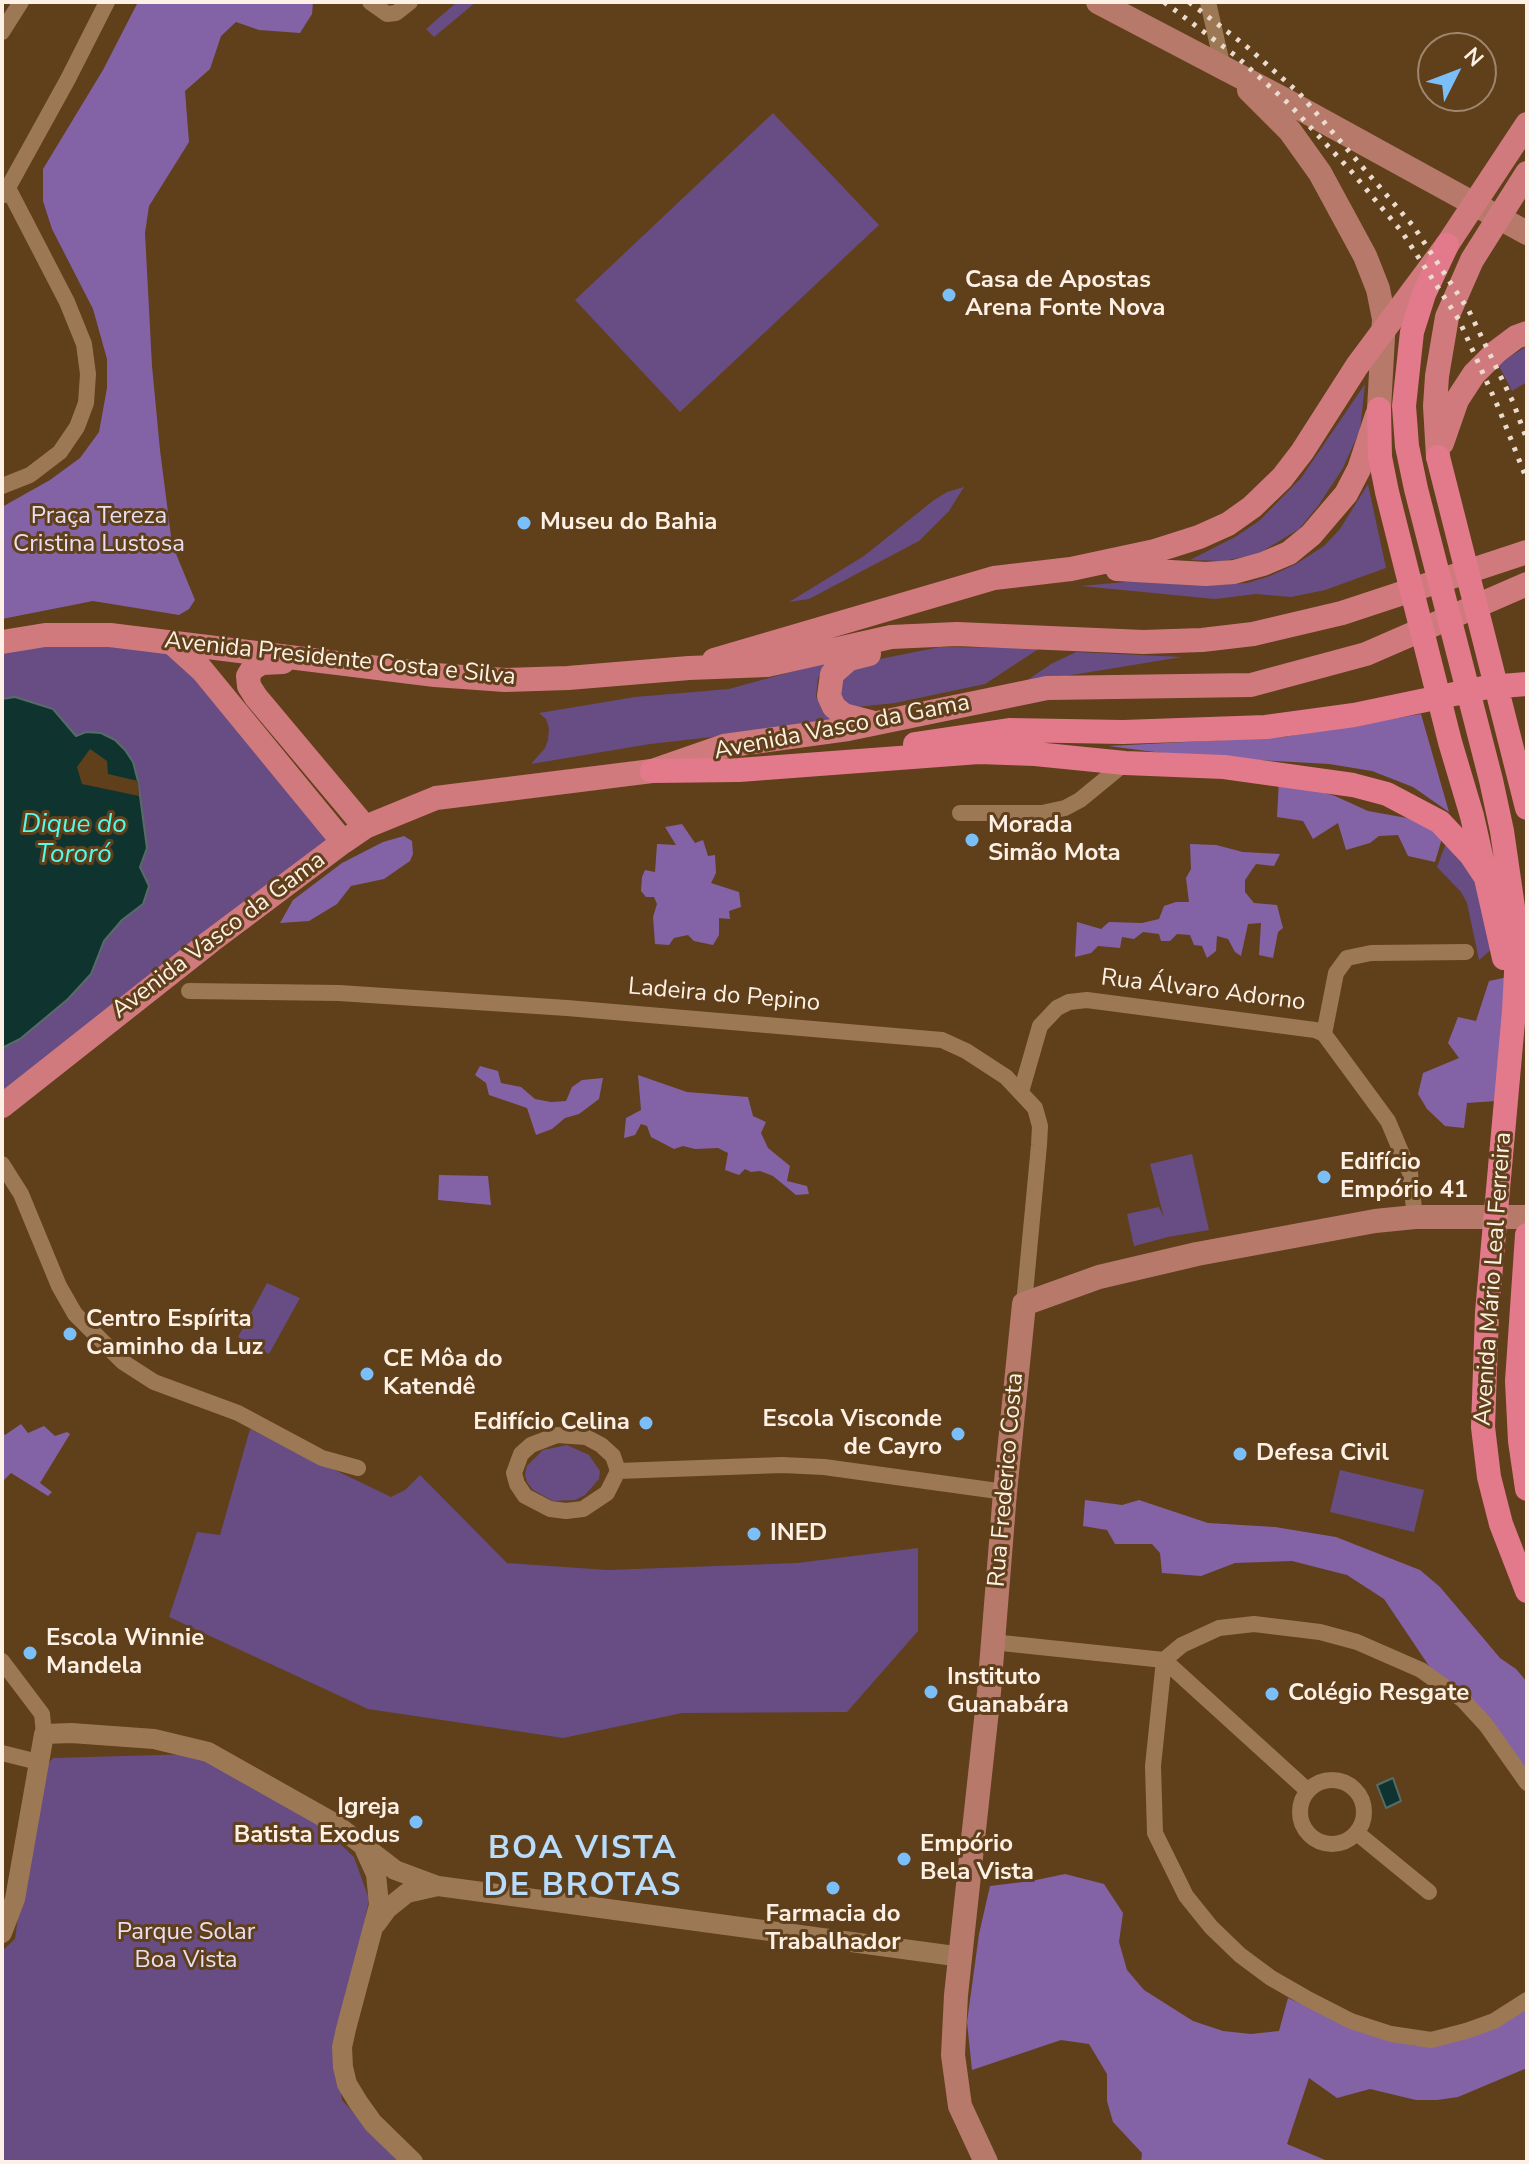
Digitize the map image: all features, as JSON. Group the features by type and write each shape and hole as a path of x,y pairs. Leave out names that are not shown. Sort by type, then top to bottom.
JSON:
{"highway":[{"name":"Avenida Mário Leal Ferreira","path":"1447,245 1424,294 1412,332 1404,406 1407,446 1416,489 1499,818 1510,877 1517,953 1487,1312 1483,1427 1489,1477 1501,1524 1527,1591"},
{"path":"1379,409 1380,457 1397,536 1489,882 1514,1011"},
{"path":"1438,457 1527,808"},
{"path":"807,765 924,742 1009,730 1110,732 1266,727 1354,715 1488,687 1527,684"},
{"path":"652,771 739,770 979,752 1224,767 1353,785 1387,794 1440,822 1471,855 1489,882"},
{"name":"Avenida Mário Leal Ferreira","path":"1527,1235 1517,1381 1520,1441 1527,1489"}],"main road":[{"path":"1098,2 1527,233"},
{"path":"1071,569 1206,574 1248,568 1289,553 1311,535 1346,494 1359,469 1379,409 1384,319 1378,289 1365,256 1320,173 1290,131 1262,101 1223,68"},
{"path":"689,668 994,578 1071,569 1155,551 1228,524 1252,507 1282,478 1302,452 1362,360 1447,245 1525,128"},
{"path":"1438,457 1435,406 1438,363 1447,317 1472,260 1527,173"},
{"path":"1438,457 1457,400 1474,374 1496,352 1527,333"},
{"name":"Avenida Presidente Costa e Silva","path":"2,642 45,635 110,635 435,675 505,680 568,678 767,665 885,638 957,634 1143,642 1253,634 1342,613 1527,552"},
{"name":"Avenida Vasco da Gama","path":"2,1106 211,941 343,842 365,827 436,798 652,771 724,746 878,723 1047,688 1251,685 1366,654 1527,584"},
{"path":"878,723 844,715 834,707 829,696 832,674 849,659 957,634"},
{"path":"171,642 202,670 343,842"},
{"path":"317,660 262,663 253,668 248,676 249,686 365,827"},
{"path":"1024,1304 1099,1277 1197,1254 1375,1221 1417,1217 1527,1217"},
{"name":"Rua Frederico Costa","path":"986,2162 960,2106 953,2055 956,1995 1024,1304"}],"street":[{"path":"2,32 21,2"},
{"path":"2,486 30,475 60,452 77,427 86,403 88,374 84,344 67,302 5,193 107,2"},
{"path":"370,2 387,14 396,13 410,2"},
{"path":"1208,2 1223,68"},
{"path":"960,813 1042,813 1065,808 1080,800 1125,763"},
{"path":"1324,1034 1336,973 1347,958 1371,953 1466,952"},
{"name":"Ladeira do Pepino","path":"189,991 415,998 942,1040 966,1051 1006,1077 1035,1108 1040,1126 1024,1304"},
{"name":"Rua Álvaro Adorno","path":"1021,1092 1040,1026 1057,1008 1069,1002 1087,1000 1302,1027 1324,1034 1388,1121 1410,1173 1417,1217"},
{"path":"2,1164 34,1219 59,1286 71,1307 85,1326 123,1362 154,1382 238,1413 322,1458 358,1468"},
{"path":"557,1435 586,1437 601,1445 613,1456 618,1471 613,1485 596,1502 583,1509 566,1511 536,1504 525,1496 514,1473 521,1454 531,1445 557,1435"},
{"path":"618,1471 782,1465 824,1467 1005,1492"},
{"path":"1527,1783 1486,1725 1463,1700 1421,1670 1357,1642 1320,1632 1254,1624 1219,1628 1182,1645 1164,1660 1153,1766 1155,1833 1186,1896 1211,1927 1240,1955 1306,1998 1351,2021 1391,2034 1431,2040 1494,2021 1527,2000"},
{"path":"992,1642 1164,1660 1307,1790"},
{"path":"2,1661 42,1714 44,1734 15,1899 2,1933"},
{"path":"44,1734 102,1734 154,1739 208,1752 334,1823 395,1870 438,1886 962,1957"},
{"path":"2,1753 38,1762"},
{"path":"1335,1780 1353,1787 1364,1804 1363,1824 1357,1833 1338,1844 1316,1840 1301,1823 1299,1811 1307,1790 1315,1784 1335,1780"},
{"path":"1357,1833 1429,1892"},
{"path":"362,1845 379,1888 375,1926 342,2047 343,2067 347,2084 373,2123 413,2162"},
{"path":"375,1926 387,1909 407,1893 438,1886"}],"green space":[{"name":"Praça Tereza Cristina Lustosa","path":"138,2 313,2 312,14 300,33 259,30 236,22 221,36 210,69 185,91 189,142 149,206 145,233 160,450 172,544 195,600 189,609 179,615 93,601 2,619 2,507 50,480 80,458 99,432 107,388 107,359 93,309 52,229 43,201 43,169 103,70"},
{"path":"457,2 476,2 434,37 426,29"},
{"path":"773,113 879,225 680,412 575,300"},
{"path":"1527,346 1527,382 1512,391 1498,364"},
{"path":"1365,384 1360,430 1343,468 1299,529 1258,554 1223,561 1190,560 1259,521 1301,478"},
{"path":"1368,484 1386,568 1325,590 1291,597 1256,594 1215,599 1081,586 1136,581 1210,585 1247,583 1270,576 1324,546 1340,529"},
{"path":"964,487 949,511 919,541 809,599 789,602 864,556 934,500"},
{"path":"90,640 198,653 333,839 2,1096 2,1048 20,1039 68,999 91,974 104,941 122,920 143,904 149,886 140,867 147,848 138,781 133,762 125,750 115,740 76,736 53,709 15,697 2,699 2,648"},
{"path":"940,647 1040,648 985,684 895,703 847,708 840,701 837,682 848,670 870,661"},
{"path":"1076,652 1182,657 1023,683"},
{"path":"830,661 818,678 816,696 824,714 836,723 650,744 531,764 548,740 546,719 539,713 635,697 729,689"},
{"path":"1421,714 1449,812 1413,787 1372,771 1329,764 1186,756 1108,746 1284,737"},
{"path":"1279,779 1335,796 1368,811 1407,818 1443,835 1435,862 1408,856 1398,835 1379,836 1370,843 1346,850 1338,823 1313,839 1303,821 1277,817"},
{"path":"682,824 695,843 703,840 708,856 715,855 716,873 711,883 739,892 741,907 729,911 730,919 719,918 719,935 713,945 694,941 688,935 674,938 669,945 655,944 653,917 657,904 654,897 646,897 641,891 645,870 655,872 657,844 676,845 665,827"},
{"path":"404,836 412,841 410,861 384,879 351,886 337,904 309,921 280,923 293,900 342,863 383,842"},
{"path":"1190,844 1280,854 1274,866 1256,864 1245,880 1245,892 1254,903 1277,905 1283,928 1278,932 1273,958 1259,955 1261,923 1248,924 1241,956 1228,939 1217,936 1216,951 1207,958 1202,946 1194,945 1190,935 1177,934 1170,941 1161,941 1159,934 1143,932 1134,939 1122,937 1120,948 1098,946 1091,953 1075,957 1077,922 1101,929 1109,922 1142,923 1159,919 1164,906 1189,902 1186,878 1191,869"},
{"path":"1445,846 1455,846 1507,936 1479,960 1467,903 1461,892 1437,867"},
{"path":"1508,977 1496,1101 1467,1103 1464,1128 1445,1126 1427,1109 1418,1094 1423,1073 1459,1058 1448,1043 1458,1017 1476,1021 1489,981"},
{"path":"480,1066 498,1071 501,1083 521,1087 535,1099 551,1102 566,1101 572,1087 582,1080 603,1078 599,1099 579,1114 565,1118 552,1129 536,1135 527,1108 489,1095 486,1083 475,1075"},
{"path":"638,1075 687,1092 748,1097 753,1116 766,1122 761,1133 768,1148 790,1166 787,1181 807,1186 809,1194 796,1195 773,1176 760,1171 745,1169 739,1175 725,1170 728,1153 718,1148 683,1146 674,1149 651,1137 647,1126 641,1124 635,1135 624,1138 626,1118 641,1110"},
{"path":"1192,1154 1209,1230 1134,1246 1127,1214 1159,1207 1164,1218 1150,1164"},
{"path":"439,1175 488,1176 491,1205 438,1200"},
{"path":"267,1283 300,1298 269,1354 238,1337"},
{"path":"21,1424 28,1433 44,1426 55,1436 70,1434 40,1483 52,1492 48,1496 11,1473 2,1482 2,1431 5,1435"},
{"path":"250,1429 391,1497 405,1490 420,1475 507,1563 608,1570 797,1563 918,1548 918,1631 847,1712 682,1713 563,1738 368,1709 169,1617 197,1532 220,1535"},
{"path":"567,1445 589,1455 600,1471 599,1479 585,1495 575,1500 553,1501 533,1490 527,1482 527,1466 543,1450"},
{"path":"1340,1470 1424,1490 1414,1532 1330,1512"},
{"path":"1085,1500 1122,1505 1139,1500 1208,1523 1275,1527 1336,1537 1420,1570 1440,1587 1500,1658 1516,1669 1527,1682 1527,1775 1431,1669 1384,1599 1347,1575 1292,1561 1235,1563 1201,1576 1162,1573 1160,1553 1152,1544 1115,1544 1107,1530 1083,1526"},
{"name":"Parque Solar Boa Vista","path":"195,1754 316,1821 354,1857 369,1899 337,2066 342,2100 398,2162 2,2162 2,1951 15,1939 37,1776 53,1758"},
{"path":"1065,1874 1104,1884 1123,1913 1119,1942 1127,1970 1144,1990 1193,2021 1223,2031 1251,2034 1279,2031 1288,1998 1342,2023 1416,2046 1444,2042 1527,2008 1527,2068 1458,2097 1437,2100 1416,2100 1370,2089 1337,2098 1309,2078 1287,2144 1330,2162 1141,2162 1142,2153 1113,2122 1107,2101 1107,2074 1089,2044 1061,2040 972,2070 967,2022 979,1934 990,1886"}],"water":[{"name":"Dique do Tororó","path":"15,697 53,709 76,736 86,732 101,733 125,750 133,762 138,781 147,848 140,867 149,886 143,904 122,920 104,941 91,974 68,999 20,1039 2,1048 2,699"},
{"path":"1393,1778 1401,1801 1386,1808 1377,1785"}],"pier":[{"path":"90,749 107,761 108,774 138,781 139,796 82,784 77,767"}],"railway":[{"path":"1164,2 1236,56 1289,104 1402,232 1459,320 1527,480"},
{"path":"1189,2 1246,46 1299,93 1414,227 1469,311 1513,402 1527,440"}],"place":[{"name":"Casa de Apostas Arena Fonte Nova","path":"949,295"},
{"name":"Museu do Bahia","path":"524,523"},
{"name":"Morada Simão Mota","path":"972,840"},
{"name":"Edifício Empório 41","path":"1324,1177"},
{"name":"Centro Espírita Caminho da Luz","path":"70,1334"},
{"name":"CE Môa do Katendê","path":"367,1374"},
{"name":"Edifício Celina","path":"646,1423"},
{"name":"Escola Visconde de Cayro","path":"958,1434"},
{"name":"Defesa Civil","path":"1240,1454"},
{"name":"INED","path":"754,1534"},
{"name":"Escola Winnie Mandela","path":"30,1653"},
{"name":"Instituto Guanabára","path":"931,1692"},
{"name":"Colégio Resgate","path":"1272,1694"},
{"name":"Igreja Batista Exodus","path":"416,1822"},
{"name":"Empório Bela Vista","path":"904,1859"},
{"name":"Farmacia do Trabalhador","path":"833,1888"}],"district":[{"name":"BOA VISTA DE BROTAS","path":"583,1868"}]}
